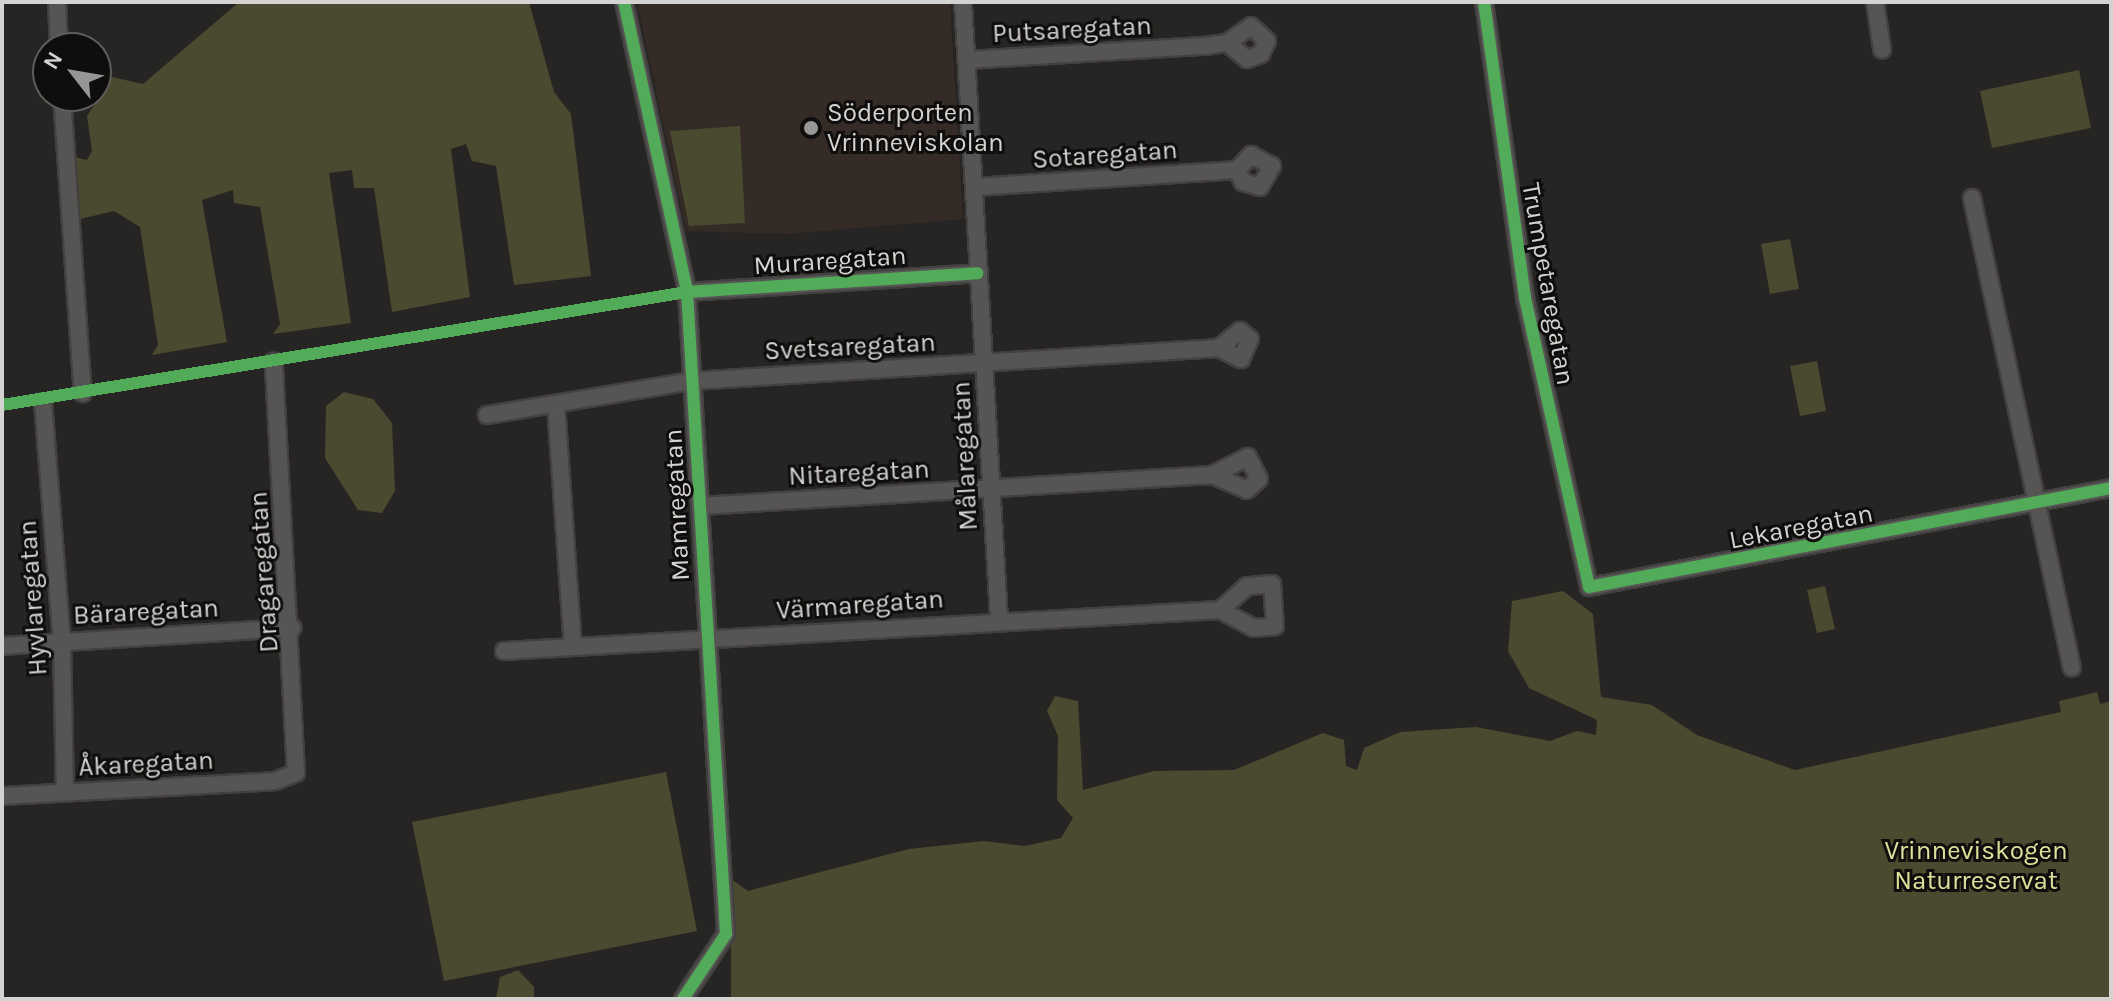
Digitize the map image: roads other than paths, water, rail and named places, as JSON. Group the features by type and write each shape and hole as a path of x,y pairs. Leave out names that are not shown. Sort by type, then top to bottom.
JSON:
{"street":[{"path":"57,2 58,32"},
{"name":"Mamregatan","path":"624,2 687,292 726,934 683,999"},
{"name":"Målaregatan","path":"963,2 999,619"},
{"name":"Trumpetaregatan","path":"1484,2 1509,202 1583,572"},
{"path":"1875,2 1882,49"},
{"name":"Putsaregatan","path":"967,60 1227,43"},
{"path":"63,112 83,393"},
{"name":"Sotaregatan","path":"975,187 1237,170"},
{"path":"1972,198 2072,667"},
{"name":"Muraregatan","path":"687,292 977,273"},
{"name":"Svetsaregatan","path":"487,415 692,381 1219,348"},
{"name":"Dragaregatan","path":"274,362 300,759 292,777"},
{"name":"Hyvlaregatan","path":"43,402 62,641 65,792"},
{"path":"556,405 573,646"},
{"name":"Nitaregatan","path":"700,506 1212,475"},
{"name":"Lekaregatan","path":"1583,572 1589,587 1611,587 2038,507 2111,488"},
{"name":"Värmaregatan","path":"504,651 706,641 999,619 1220,610"},
{"name":"Bäraregatan","path":"2,646 292,628"},
{"name":"Åkaregatan","path":"2,796 292,777"}],"place":[{"name":"Söderporten Vrinneviskolan","path":"811,128"}],"park label":[{"name":"Vrinneviskogen Naturreservat","path":"1976,866"}]}
